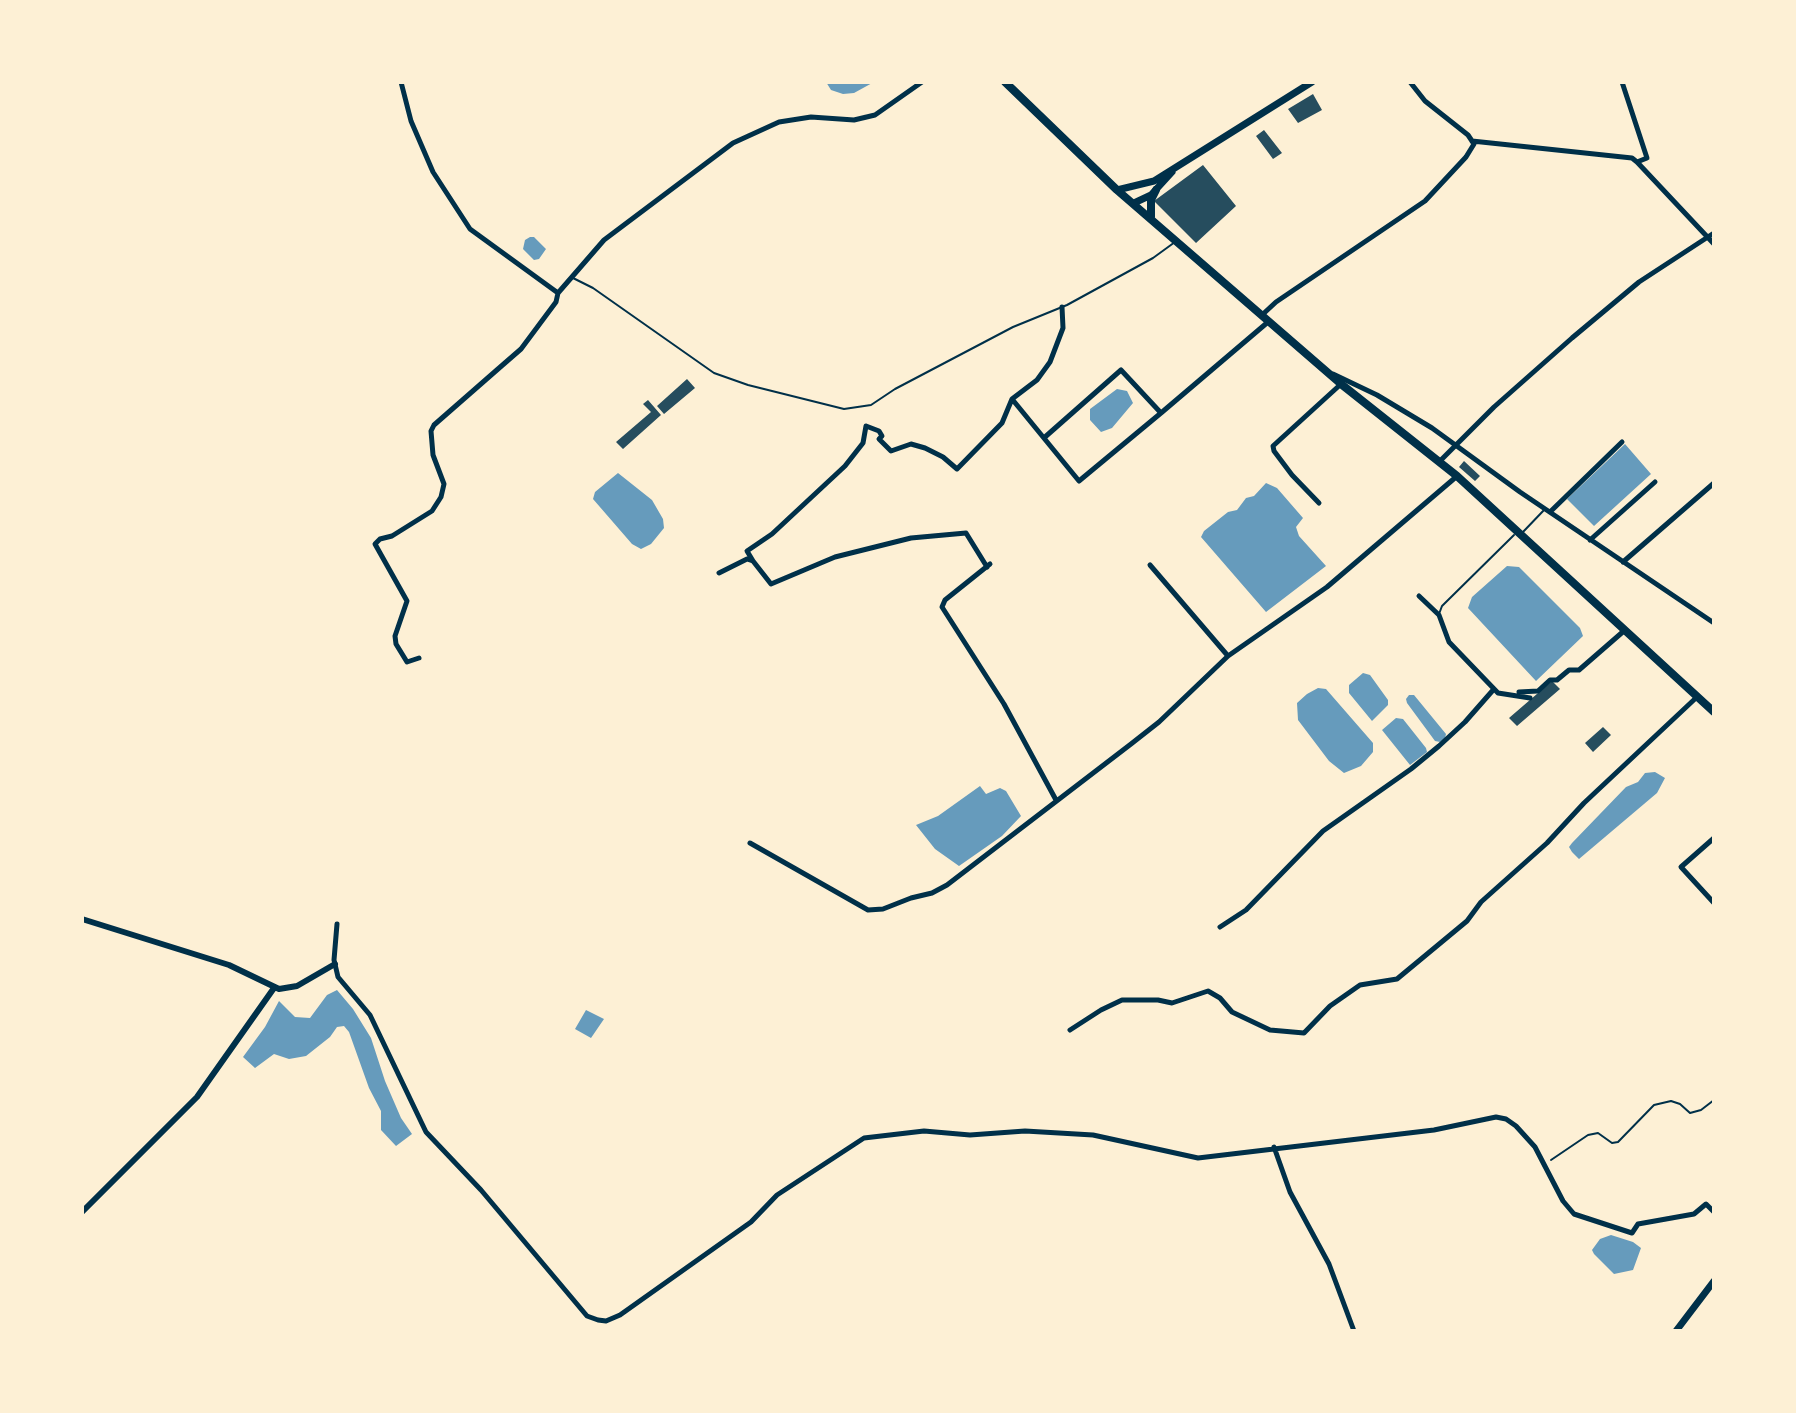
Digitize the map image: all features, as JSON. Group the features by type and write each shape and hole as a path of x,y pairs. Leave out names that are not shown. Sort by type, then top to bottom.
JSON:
{"highway":[{"path":"1005,82 1117,190 1325,371 1440,461 1714,712"},
{"path":"1151,217 1151,200 1156,190"}],"main road":[{"path":"1117,190 1154,181 1312,82"},
{"path":"1134,203 1156,190 1179,164"},
{"path":"1676,1331 1714,1281"}],"street":[{"path":"401,82 411,121 433,172 470,229 558,293"},
{"path":"419,658 407,662 396,644 395,636 407,601 375,544 432,511 441,497 444,484 433,455 431,431 434,425 521,349 556,302 558,293 604,240 733,143 779,122 811,117 854,120 875,115 922,82"},
{"path":"1410,82 1425,101 1472,141 1632,158 1714,244"},
{"path":"1622,82 1647,158 1637,162"},
{"path":"1012,399 1079,481 1161,413 1266,318 1276,302 1425,201 1466,157 1474,144 1472,141"},
{"path":"1440,461 1583,328 1639,282 1714,233"},
{"path":"1056,800 1004,704 942,607 945,600 988,565 966,533 911,538 835,557 771,584 747,551 772,534 845,466 863,443 866,426 879,431 882,436 879,439 891,451 911,444 943,457 957,469 1002,423 1012,399 1037,380 1050,362 1063,328 1062,307"},
{"path":"1045,437 1121,370 1161,413"},
{"path":"1325,371 1377,395 1456,445 1547,511 1714,623"},
{"path":"1319,503 1292,475 1273,446 1341,384"},
{"path":"1547,511 1622,442"},
{"path":"750,843 828,886 854,905 868,910 883,909 932,893 947,885 1159,722 1228,656 1327,587 1457,476"},
{"path":"1590,540 1655,482"},
{"path":"1623,562 1714,483"},
{"path":"719,573 747,559 753,561"},
{"path":"1150,565 1228,656"},
{"path":"1419,596 1439,615 1449,642 1498,693 1530,698"},
{"path":"1509,696 1538,691 1569,670 1579,670 1625,629"},
{"path":"1220,927 1246,910 1323,831 1439,746 1494,689"},
{"path":"1070,1030 1122,1000 1172,1003 1208,991 1220,998 1232,1012 1270,1030 1304,1033 1330,1006 1360,985 1397,979 1467,921 1481,902 1547,843 1584,803 1699,696"},
{"path":"1714,838 1681,867 1714,903"},
{"path":"82,919 229,965 274,988 297,986 335,964"},
{"path":"337,924 335,964 338,977 370,1015 426,1132 481,1190 587,1316 598,1320 606,1321 620,1315 751,1222 777,1195 864,1138 924,1131 970,1135 1025,1131 1093,1135 1198,1158 1434,1130 1496,1117 1516,1126 1535,1147 1563,1201 1574,1214 1632,1233 1638,1224 1694,1214 1706,1204 1714,1212"},
{"path":"82,1212 197,1097 274,988"},
{"path":"1274,1147 1290,1192 1329,1264 1354,1331"}],"lane":[{"path":"572,277 593,288 714,373 748,385 844,409 871,405 895,389 1013,327 1062,307 1153,258 1177,241"},
{"path":"1439,615 1442,606 1519,533 1547,511"}],"path":[{"path":"1543,1166 1588,1135 1598,1133 1612,1143 1618,1142 1654,1105 1671,1101 1690,1113 1701,1110 1714,1100"}],"water":[{"path":"826,82 874,82 854,93 843,94 831,90"},
{"path":"530,237 546,249 539,259 534,260 523,249 525,240"},
{"path":"1117,389 1127,391 1133,403 1112,428 1101,432 1090,420 1090,409"},
{"path":"1625,444 1651,474 1594,526 1567,499"},
{"path":"618,473 652,500 663,519 664,528 651,544 641,549 632,544 593,499 595,492"},
{"path":"1266,483 1277,488 1303,518 1296,527 1299,536 1326,566 1266,612 1201,537 1204,531 1228,512 1237,510 1246,498 1254,496"},
{"path":"1507,566 1519,567 1580,628 1583,636 1536,681 1468,608 1472,597"},
{"path":"1363,673 1370,675 1388,700 1388,705 1372,721 1349,693 1349,685"},
{"path":"1318,688 1326,689 1373,743 1373,752 1361,766 1344,773 1329,761 1298,720 1297,703"},
{"path":"1409,695 1414,695 1446,734 1440,742 1435,741 1407,703"},
{"path":"1396,718 1403,719 1426,748 1427,752 1410,765 1382,730"},
{"path":"1655,772 1665,778 1657,793 1579,859 1569,847 1572,843 1626,787 1638,782 1645,773"},
{"path":"980,786 986,794 1000,788 1006,791 1021,816 1002,836 959,866 935,849 916,825 938,816"},
{"path":"337,990 371,1038 385,1081 401,1118 412,1134 396,1146 381,1130 381,1111 344,1026 337,1027 330,1037 306,1056 289,1059 274,1054 255,1068 243,1057 279,1001 295,1017 310,1018 327,995"},
{"path":"586,1010 604,1019 591,1038 575,1029"},
{"path":"1611,1235 1641,1248 1633,1270 1614,1274 1594,1254 1592,1250 1600,1239"}],"building":[{"path":"1313,94 1322,110 1298,123 1288,109"},
{"path":"1264,130 1282,153 1273,159 1256,136"},
{"path":"1203,165 1236,206 1196,243 1154,201"},
{"path":"687,379 695,388 664,414 657,406"},
{"path":"648,400 661,415 623,449 616,442 651,412 643,404"},
{"path":"1464,461 1480,476 1475,481 1459,467"},
{"path":"1552,681 1560,689 1517,726 1509,718"},
{"path":"1603,727 1611,735 1593,752 1585,743"}]}
